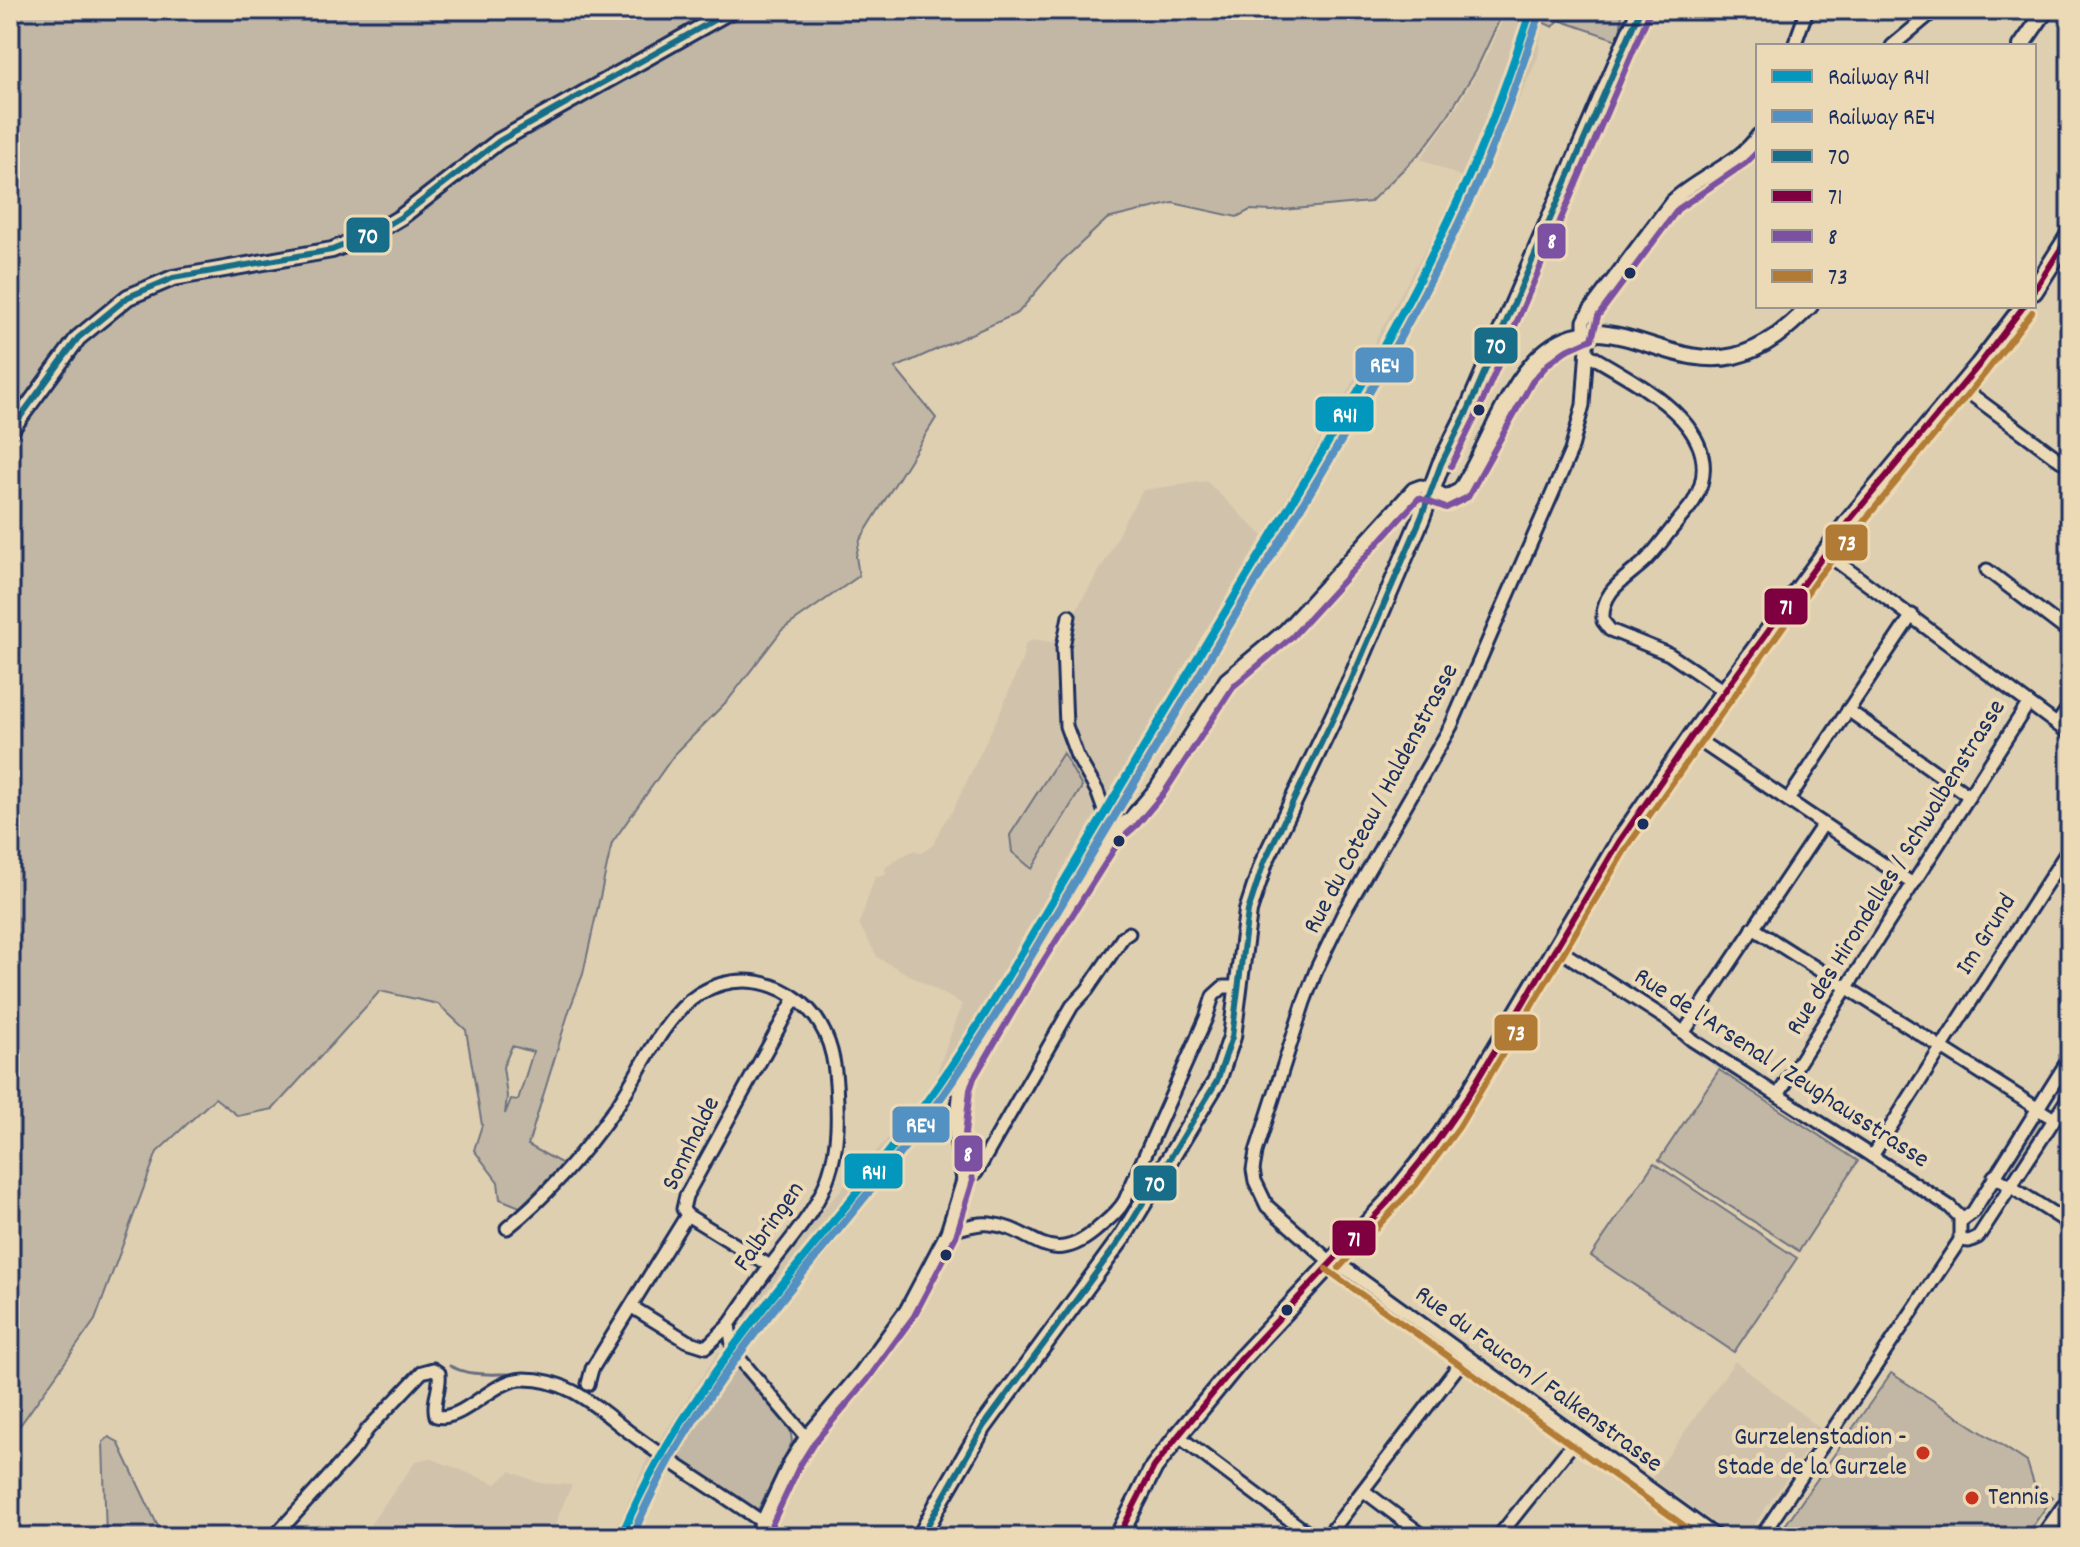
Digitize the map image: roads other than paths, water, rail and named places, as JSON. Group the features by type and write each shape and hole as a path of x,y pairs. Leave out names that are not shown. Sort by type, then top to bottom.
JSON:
{"main road":[{"path":"921,1537 983,1427 1115,1248 1217,1081 1228,1052 1248,911 1264,862 1351,681 1640,10"},
{"path":"2036,288 2070,234"},
{"path":"1118,1537 1154,1467 1178,1436 1241,1359 1409,1178 1443,1133 1619,842 1692,736 1824,552 2022,308"}],"street":[{"path":"10,431 78,338 128,297 173,278 319,253 376,232 401,217 499,141 732,10"},
{"path":"1795,44 1807,10"},
{"path":"1894,44 1935,10"},
{"path":"2022,44 2046,10"},
{"path":"1586,333 1584,321 1589,311 1671,202 1756,142"},
{"path":"755,1537 790,1462 806,1437 899,1321 947,1232 963,1180 955,1134 960,1088 965,1074 1026,969 1112,833 1156,788 1234,670 1285,630 1413,489 1421,486 1446,498 1460,491 1531,366 1553,346 1586,333 1620,335 1660,349 1697,357 1726,357 1763,345 1783,332 1808,308"},
{"name":"Rue du Coteau / Haldenstrasse","path":"1332,1261 1276,1215 1261,1197 1253,1170 1256,1152 1317,968 1343,914 1451,726 1571,451 1583,405 1588,354 1586,333"},
{"path":"1588,354 1660,398 1681,418 1699,446 1703,459 1702,476 1693,503 1649,557 1614,587 1605,605 1603,621 1610,630 1684,662 1724,691"},
{"path":"1961,387 2061,461 2070,450"},
{"path":"1824,552 2070,734"},
{"path":"1987,570 2070,633"},
{"path":"1788,800 1912,615"},
{"path":"1069,616 1063,647 1066,726 1077,756 1102,802 1112,833"},
{"name":"Rue des Hirondelles / Schwalbenstrasse","path":"1778,1095 2028,704"},
{"path":"2057,724 2070,705"},
{"path":"1848,710 1969,796"},
{"path":"1692,736 1822,826 1913,884"},
{"path":"1684,1032 1822,826"},
{"name":"Im Grund","path":"1872,1156 2070,847"},
{"path":"1753,928 2054,1119"},
{"path":"963,1180 976,1173 1072,1006 1129,933"},
{"name":"Rue de l'Arsenal / Zeughausstrasse","path":"1556,948 1949,1206 1961,1221"},
{"name":"Falbringen","path":"507,1228 550,1188 593,1138 688,1002 713,987 739,981 771,985 810,1010 829,1039 836,1077 836,1142 830,1171 810,1215 729,1325"},
{"path":"947,1232 987,1223 1000,1225 1044,1245 1065,1248 1097,1229 1121,1208 1125,1200 1213,996 1223,987 1239,987"},
{"name":"Sonnhalde","path":"588,1384 592,1369 687,1215 683,1209 686,1196 795,998"},
{"path":"1761,1537 1960,1240 1961,1221 1973,1212 2070,1057"},
{"path":"1960,1240 1969,1241 1978,1237 2070,1095"},
{"path":"1994,1176 2070,1224"},
{"path":"687,1215 770,1266"},
{"name":"Rue du Faucon / Falkenstrasse","path":"1332,1261 1717,1537"},
{"path":"632,1307 687,1341 733,1351"},
{"path":"729,1325 733,1351 806,1437"},
{"path":"706,1347 729,1325"},
{"path":"1327,1537 1466,1356"},
{"path":"274,1537 356,1447 367,1430 422,1372 433,1369 439,1373 441,1386 435,1401 436,1416 451,1416 510,1380 548,1380 582,1395 640,1440 761,1521"},
{"path":"1178,1436 1313,1537"},
{"path":"1498,1537 1578,1437"},
{"path":"1364,1491 1425,1537"},
{"path":"2043,1537 2070,1499"}],"waterway":[{"path":"450,1366 471,1373 508,1374"}],"rail line":[{"name":"R41","path":"621,1537 651,1474 686,1415 768,1303 898,1140 970,1037 1339,424 1439,241 1494,116 1531,10"},
{"name":"RE4","path":"632,1537 661,1475 734,1361 905,1147 976,1046 1347,431 1416,308 1478,181 1540,13"}],"place":[{"name":"Gurzelenstadion - Stade de la Gurzele","path":"1923,1453"},
{"name":"Tennis","path":"1972,1498"}]}
